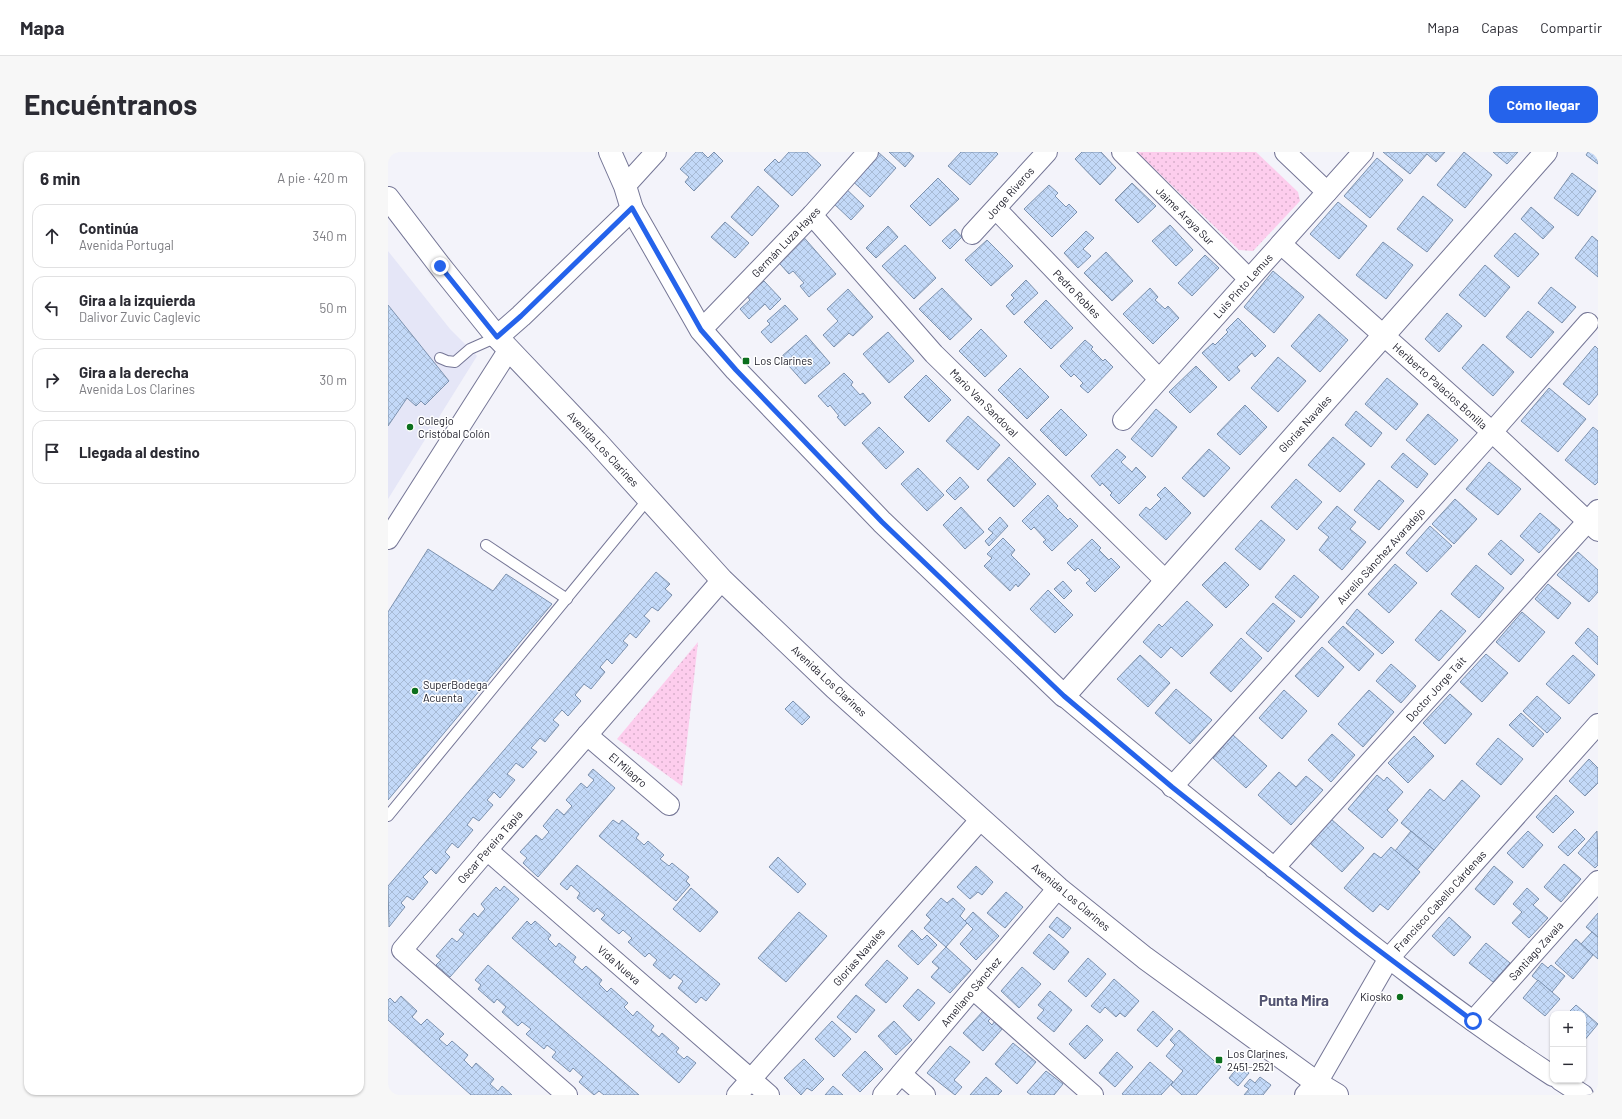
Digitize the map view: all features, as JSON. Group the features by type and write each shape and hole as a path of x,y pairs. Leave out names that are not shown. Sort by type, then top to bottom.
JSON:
{"street":[{"path":"610,152 625,186 632,208 701,330 736,370 882,522 1064,696 1172,787 1357,934 1473,1021 1550,1074"},
{"path":"625,186 656,152"},
{"name":"Germán Luza Hayes","path":"701,330 812,215 868,152"},
{"name":"Jorge Riveros","path":"972,234 1047,152"},
{"name":"Jaime Araya Sur","path":"1122,152 1249,279"},
{"path":"1285,152 1328,192"},
{"name":"Luis Pinto Lemus","path":"1123,420 1363,152"},
{"name":"Glorias Navales","path":"1064,696 1546,152"},
{"name":"Avenida Los Clarines","path":"388,198 440,266 503,344 649,498 722,580 835,688 1058,888 1311,1089 1336,1095"},
{"path":"388,539 521,316 632,208"},
{"name":"Pedro Robles","path":"996,208 1159,379"},
{"name":"Mario Van Sandoval","path":"812,215 934,354 1166,581"},
{"name":"Heriberto Palacios Bonilla","path":"1281,244 1383,336 1595,521"},
{"name":"Aurelio Sánchez Avaradejo","path":"1172,787 1492,432 1588,323"},
{"name":"Doctor Jorge Tait","path":"1274,868 1595,521"},
{"name":"Oscar Pereira Tapia","path":"567,1095 402,950 722,580"},
{"name":"Francisco Cabello Cárdenas","path":"1311,1089 1389,958 1598,724"},
{"name":"El Milagro","path":"587,735 669,805"},
{"name":"Glorias Navales","path":"737,1095 981,819"},
{"name":"Vida Nueva","path":"487,850 769,1095"},
{"name":"Santiago Zavala","path":"1473,1021 1598,881"},
{"name":"Ameliano Sánchez","path":"883,1095 1058,888"},
{"path":"973,988 1093,1095"},
{"path":"901,1074 925,1095"},
{"path":"1565,1083 1583,1095"},
{"path":"1592,1095 1598,1088"}],"lane":[{"path":"440,358 447,362 455,362 470,349 503,344"},
{"path":"388,816 649,498"},
{"path":"486,545 567,598"}],"shaded area":[{"path":"1137,152 1256,152 1298,192 1300,201 1253,251 1239,250"},
{"name":"Colegio Cristóbal Colón","path":"388,251 450,329 477,356 388,499"},
{"path":"698,642 682,786 617,739"}],"building":[{"path":"696,152 702,152 708,158 714,152 723,161 694,191 685,182 689,177 680,169"},
{"path":"789,152 807,152 821,165 792,196 764,170 775,159 779,163"},
{"path":"870,152 878,152 896,168 870,197 848,177"},
{"path":"889,152 909,152 914,156 905,167"},
{"path":"961,152 996,152 998,154 970,185 948,166"},
{"path":"1082,152 1101,152 1116,168 1100,185 1075,159"},
{"path":"1383,152 1445,152 1436,162 1427,154 1410,174"},
{"path":"1464,152 1492,175 1465,208 1437,185"},
{"path":"1493,152 1518,152 1507,164"},
{"path":"1588,152 1598,152 1598,164 1586,155"},
{"path":"1377,158 1403,180 1370,218 1344,196"},
{"path":"1572,173 1596,191 1578,216 1554,198"},
{"path":"938,178 959,199 930,226 910,206"},
{"path":"1132,183 1156,206 1138,223 1115,200"},
{"path":"841,184 864,206 851,220 831,201"},
{"path":"1049,185 1058,193 1055,196 1066,207 1069,204 1077,212 1052,237 1024,209"},
{"path":"758,186 779,206 752,236 731,217"},
{"path":"1423,196 1453,220 1427,252 1397,229"},
{"path":"1338,202 1367,226 1339,259 1310,234"},
{"path":"1531,207 1554,227 1543,239 1521,219"},
{"path":"725,222 749,243 735,258 711,237"},
{"path":"1170,225 1193,250 1176,266 1152,241"},
{"path":"888,226 898,237 876,258 866,248"},
{"path":"955,229 962,237 950,249 942,241"},
{"path":"1086,231 1094,238 1083,249 1091,256 1078,268 1064,253"},
{"path":"800,233 836,274 809,297 800,286 804,283 793,271 789,274 773,256"},
{"path":"1515,233 1539,254 1518,277 1494,256"},
{"path":"1592,236 1598,241 1598,277 1575,258"},
{"path":"987,240 1013,266 991,286 965,260"},
{"path":"1383,242 1413,265 1386,299 1356,275"},
{"path":"905,245 936,278 914,299 882,266"},
{"path":"1106,252 1133,281 1112,301 1084,273"},
{"path":"1205,255 1219,268 1192,296 1178,283"},
{"path":"1485,265 1510,287 1485,317 1459,295"},
{"path":"1273,271 1304,297 1274,333 1244,307"},
{"path":"1026,280 1038,293 1014,315 1006,306 1014,298 1011,295"},
{"path":"764,281 781,299 770,310 765,304 749,319 740,309 750,300 747,296"},
{"path":"1551,287 1576,307 1562,323 1538,303"},
{"path":"942,288 972,319 950,340 919,309"},
{"path":"1150,288 1158,297 1155,300 1165,309 1168,306 1179,318 1153,344 1123,314"},
{"path":"848,289 873,317 853,336 849,333 834,347 823,335 838,321 827,309"},
{"path":"1046,300 1073,328 1051,349 1024,322"},
{"path":"388,305 449,381 425,405 421,401 416,406 407,398 388,426"},
{"path":"785,305 798,319 771,343 761,332 770,324 767,321"},
{"path":"1528,311 1554,332 1531,358 1506,337"},
{"path":"1447,313 1462,326 1439,352 1425,339"},
{"path":"1319,314 1348,340 1320,372 1291,346"},
{"path":"1238,318 1266,346 1255,357 1252,353 1237,367 1240,371 1229,381 1202,353 1213,343 1215,345 1228,332 1226,330"},
{"path":"981,329 1007,356 985,377 959,351"},
{"path":"888,332 914,361 889,383 863,354"},
{"path":"806,335 830,363 805,384 781,357"},
{"path":"1085,340 1093,347 1091,349 1103,361 1105,359 1113,367 1088,393 1080,386 1083,383 1074,374 1071,377 1060,366"},
{"path":"1483,344 1514,372 1493,396 1462,368"},
{"path":"1595,346 1598,349 1598,394 1589,405 1563,384"},
{"path":"1278,357 1306,381 1278,412 1251,388"},
{"path":"1196,366 1217,387 1190,413 1169,392"},
{"path":"1020,368 1049,397 1027,419 998,390"},
{"path":"844,373 853,382 851,385 860,395 863,393 871,403 845,426 837,417 839,416 830,405 828,407 818,396"},
{"path":"926,375 951,400 929,422 904,397"},
{"path":"1387,378 1418,404 1396,430 1365,404"},
{"path":"1549,388 1586,419 1558,452 1521,421"},
{"path":"1245,405 1267,427 1240,455 1217,434"},
{"path":"1061,409 1087,435 1066,456 1040,430"},
{"path":"1156,409 1177,427 1152,457 1131,439"},
{"path":"1356,411 1382,433 1371,447 1345,425"},
{"path":"1428,414 1458,440 1435,465 1406,440"},
{"path":"968,416 1000,445 978,470 946,441"},
{"path":"879,427 904,452 886,469 862,443"},
{"path":"1593,427 1598,431 1598,482 1595,485 1565,460"},
{"path":"1333,437 1365,464 1340,492 1308,465"},
{"path":"1117,449 1126,457 1121,462 1132,472 1136,467 1146,477 1119,504 1110,495 1112,493 1102,483 1100,486 1091,476"},
{"path":"1209,449 1230,468 1204,497 1182,478"},
{"path":"1403,453 1428,474 1417,488 1391,467"},
{"path":"1009,457 1036,484 1014,507 987,480"},
{"path":"1489,462 1521,489 1498,515 1466,489"},
{"path":"918,468 944,495 927,511 901,484"},
{"path":"960,477 969,487 955,500 946,491"},
{"path":"1296,479 1322,502 1297,530 1271,507"},
{"path":"1379,480 1404,501 1379,530 1354,510"},
{"path":"1165,487 1191,513 1166,540 1139,515 1146,507 1150,510 1161,499 1157,495"},
{"path":"1048,495 1058,506 1056,508 1068,520 1070,518 1078,526 1052,551 1043,542 1046,540 1034,527 1031,530 1022,521"},
{"path":"1455,499 1477,519 1454,544 1432,524"},
{"path":"1337,506 1356,522 1350,529 1366,542 1342,570 1319,550 1329,537 1318,528"},
{"path":"961,507 984,532 965,549 943,525"},
{"path":"1540,513 1560,530 1539,553 1520,536"},
{"path":"1000,517 1008,526 989,546 985,541 993,533 988,529"},
{"path":"1261,520 1285,540 1260,570 1235,549"},
{"path":"1430,526 1452,546 1427,572 1406,553"},
{"path":"1003,538 1015,550 1011,555 1030,574 1018,587 1016,584 1010,591 984,566 992,558 987,554"},
{"path":"1092,539 1101,548 1099,550 1109,560 1111,558 1120,567 1095,592 1086,583 1090,580 1078,568 1075,571 1067,563"},
{"path":"1501,540 1524,560 1511,575 1488,554"},
{"path":"428,549 493,591 506,574 552,604 388,800 388,612"},
{"path":"1578,552 1598,570 1598,592 1589,602 1557,575"},
{"path":"1225,562 1249,585 1226,608 1202,585"},
{"path":"1395,564 1417,583 1389,613 1368,594"},
{"path":"1476,565 1504,588 1479,618 1451,594"},
{"path":"656,572 670,584 665,589 672,595 658,611 652,607 644,616 650,621 636,638 630,633 623,641 628,645 612,664 607,659 600,667 605,672 591,689 584,684 575,695 581,701 568,716 562,710 553,720 559,725 545,742 540,738 531,748 537,752 523,768 516,763 507,774 515,780 500,798 494,792 487,800 493,805 479,821 473,817 467,825 473,830 458,848 452,843 445,852 450,857 436,874 431,869 423,877 428,882 413,900 407,896 401,903 405,907 389,927 388,886"},
{"path":"1294,575 1319,597 1301,618 1275,597"},
{"path":"1063,581 1072,591 1064,599 1054,589"},
{"path":"1548,584 1571,603 1558,619 1535,599"},
{"path":"1048,590 1073,615 1055,633 1030,609"},
{"path":"1187,601 1213,625 1182,657 1171,647 1161,658 1143,642 1159,624 1162,627"},
{"path":"1273,603 1295,621 1268,652 1246,633"},
{"path":"1357,609 1394,642 1382,654 1346,623"},
{"path":"1441,610 1466,631 1439,661 1415,640"},
{"path":"1522,612 1545,632 1519,662 1496,642"},
{"path":"1343,626 1374,654 1359,671 1328,642"},
{"path":"1588,628 1598,637 1598,665 1575,643"},
{"path":"1241,638 1262,658 1231,692 1210,673"},
{"path":"1322,647 1344,667 1318,697 1295,676"},
{"path":"1486,654 1508,673 1482,702 1460,682"},
{"path":"1140,655 1170,683 1148,707 1117,679"},
{"path":"1573,655 1595,675 1569,704 1546,684"},
{"path":"1391,664 1416,686 1401,703 1376,681"},
{"path":"1176,689 1212,720 1190,744 1155,713"},
{"path":"1284,690 1307,711 1282,739 1259,718"},
{"path":"1369,690 1394,712 1363,747 1338,724"},
{"path":"1450,694 1472,714 1445,744 1423,723"},
{"path":"1537,696 1561,718 1547,733 1523,711"},
{"path":"793,701 810,717 802,725 785,709"},
{"path":"1521,713 1544,734 1533,747 1509,725"},
{"path":"1332,734 1355,755 1331,782 1308,760"},
{"path":"1233,735 1267,766 1246,788 1213,758"},
{"path":"1414,736 1434,756 1408,783 1388,763"},
{"path":"1498,738 1523,759 1501,785 1476,764"},
{"path":"1589,759 1598,768 1598,783 1585,796 1569,781"},
{"path":"593,769 615,788 538,877 523,863 527,858 520,852 536,835 542,840 549,832 543,826 557,809 564,815 572,806 566,800 581,783 587,788 594,780 588,775"},
{"path":"1279,772 1296,787 1306,776 1323,790 1291,825 1258,795"},
{"path":"1377,775 1384,781 1387,777 1403,792 1387,810 1398,820 1382,838 1348,809"},
{"path":"1462,780 1480,796 1434,850 1401,823 1430,789 1444,801"},
{"path":"1556,795 1574,812 1553,833 1536,817"},
{"path":"1331,819 1364,848 1342,872 1310,843"},
{"path":"613,820 619,824 622,820 639,834 636,838 644,845 648,841 664,855 660,859 669,866 672,863 689,877 686,881 690,885 676,901 599,836"},
{"path":"1575,829 1585,839 1568,856 1558,847"},
{"path":"1411,831 1434,850 1417,870 1395,851"},
{"path":"1528,831 1543,845 1523,868 1507,853"},
{"path":"1597,831 1598,865 1595,868 1578,853"},
{"path":"1391,847 1420,872 1388,910 1380,904 1373,912 1344,888 1374,853 1381,858"},
{"path":"778,857 806,884 798,893 769,867"},
{"path":"1564,864 1581,879 1561,902 1544,887"},
{"path":"577,865 720,984 706,1001 701,997 696,1003 678,988 683,981 674,974 670,979 653,965 657,960 649,953 645,957 628,942 632,938 623,930 619,934 601,919 605,915 597,908 594,912 577,898 580,893 571,885 567,890 560,884"},
{"path":"976,866 993,882 982,895 978,892 970,899 957,887"},
{"path":"1494,866 1513,882 1494,905 1475,889"},
{"path":"504,886 519,899 450,977 436,965 441,960 436,956 452,938 457,942 464,934 459,930 474,913 478,917 485,909 481,904 496,887 500,891"},
{"path":"691,888 718,912 700,932 673,909"},
{"path":"1527,888 1539,899 1533,905 1548,918 1529,938 1512,923 1522,912 1513,904"},
{"path":"1006,892 1023,907 1005,928 987,913"},
{"path":"941,898 947,903 953,898 965,909 960,916 967,923 946,947 924,928 931,920 926,915"},
{"path":"799,912 827,936 786,982 758,958"},
{"path":"973,912 999,936 976,960 960,944 973,929 965,921"},
{"path":"1598,913 1598,937 1586,927"},
{"path":"1057,917 1071,928 1063,938 1049,927"},
{"path":"1449,917 1471,937 1454,956 1432,936"},
{"path":"527,921 531,925 535,921 551,935 548,939 556,947 559,943 576,957 573,962 582,970 586,966 602,980 599,984 607,992 611,988 628,1003 624,1007 633,1016 637,1011 654,1026 651,1030 659,1037 662,1033 679,1048 676,1052 684,1059 687,1056 696,1063 679,1083 512,938"},
{"path":"912,930 922,940 927,935 937,945 918,965 898,946"},
{"path":"1592,932 1598,937 1598,959 1581,944"},
{"path":"1049,934 1069,952 1054,970 1033,953"},
{"path":"1576,939 1593,955 1573,979 1555,963"},
{"path":"1486,943 1510,963 1493,982 1469,963"},
{"path":"946,947 971,970 950,993 931,977 939,968 932,962"},
{"path":"1088,958 1106,974 1086,997 1068,981"},
{"path":"887,960 908,978 886,1003 865,985"},
{"path":"1542,963 1548,968 1551,965 1565,976 1552,992 1532,976"},
{"path":"488,965 639,1095 604,1095 599,1091 594,1095 579,1082 583,1077 573,1068 570,1072 552,1057 556,1052 547,1045 544,1049 526,1034 531,1029 522,1022 518,1026 502,1012 506,1007 497,999 494,1003 478,989 481,985 475,980"},
{"path":"1022,967 1041,984 1019,1008 1001,991"},
{"path":"1114,979 1139,1001 1125,1017 1120,1013 1116,1017 1105,1007 1100,1013 1091,1006"},
{"path":"1538,980 1560,999 1545,1016 1523,998"},
{"path":"918,989 935,1003 919,1021 903,1006"},
{"path":"1050,991 1072,1010 1054,1032 1037,1018 1044,1010 1038,1005"},
{"path":"856,995 875,1010 856,1033 837,1017"},
{"path":"401,996 417,1011 412,1017 421,1025 427,1019 444,1034 439,1039 447,1046 452,1041 468,1055 464,1060 472,1068 476,1063 494,1079 490,1084 498,1091 502,1086 512,1095 471,1095 388,1020 388,1000 390,998 395,1003"},
{"path":"1576,1005 1583,1011 1570,1011"},
{"path":"984,1010 992,1017 988,1021 992,1025 995,1021 1003,1028 983,1051 963,1033"},
{"path":"1153,1011 1173,1029 1157,1047 1137,1030"},
{"path":"1586,1014 1598,1024 1586,1038"},
{"path":"832,1021 851,1039 834,1057 815,1039"},
{"path":"894,1021 912,1040 896,1055 878,1036"},
{"path":"1087,1025 1103,1040 1085,1059 1069,1044"},
{"path":"1179,1030 1221,1067 1196,1095 1182,1095 1171,1085 1183,1071 1166,1056 1175,1045 1170,1040"},
{"path":"1013,1043 1036,1062 1017,1084 995,1064"},
{"path":"950,1046 970,1062 954,1080 962,1087 955,1095 927,1073"},
{"path":"865,1051 883,1069 860,1092 842,1075"},
{"path":"1117,1052 1133,1067 1115,1087 1099,1073"},
{"path":"804,1059 824,1079 812,1091 807,1088 801,1095 784,1078"},
{"path":"1150,1062 1173,1082 1161,1095 1122,1094"},
{"path":"1239,1066 1249,1073 1238,1086 1229,1078"},
{"path":"1046,1071 1063,1084 1054,1095 1031,1095 1027,1092"},
{"path":"986,1077 1002,1091 998,1095 970,1095"},
{"path":"1260,1077 1271,1085 1263,1095 1244,1095 1249,1089 1244,1086 1250,1079 1255,1083"},
{"path":"833,1086 843,1095 825,1095"}],"place":[{"name":"Los Clarines","path":"746,361"},
{"name":"Colegio Cristóbal Colón","path":"410,427"},
{"name":"SuperBodega Acuenta","path":"415,691"},
{"name":"Kiosko","path":"1400,997"},
{"name":"Los Clarines, 2451-2521","path":"1219,1060"}],"district":[{"name":"Punta Mira","path":"1294,1001"}],"route":[{"path":"440,266 497,337 521,316 632,208 701,330 736,370 882,522 1064,696 1172,787 1357,934 1473,1021"}]}
